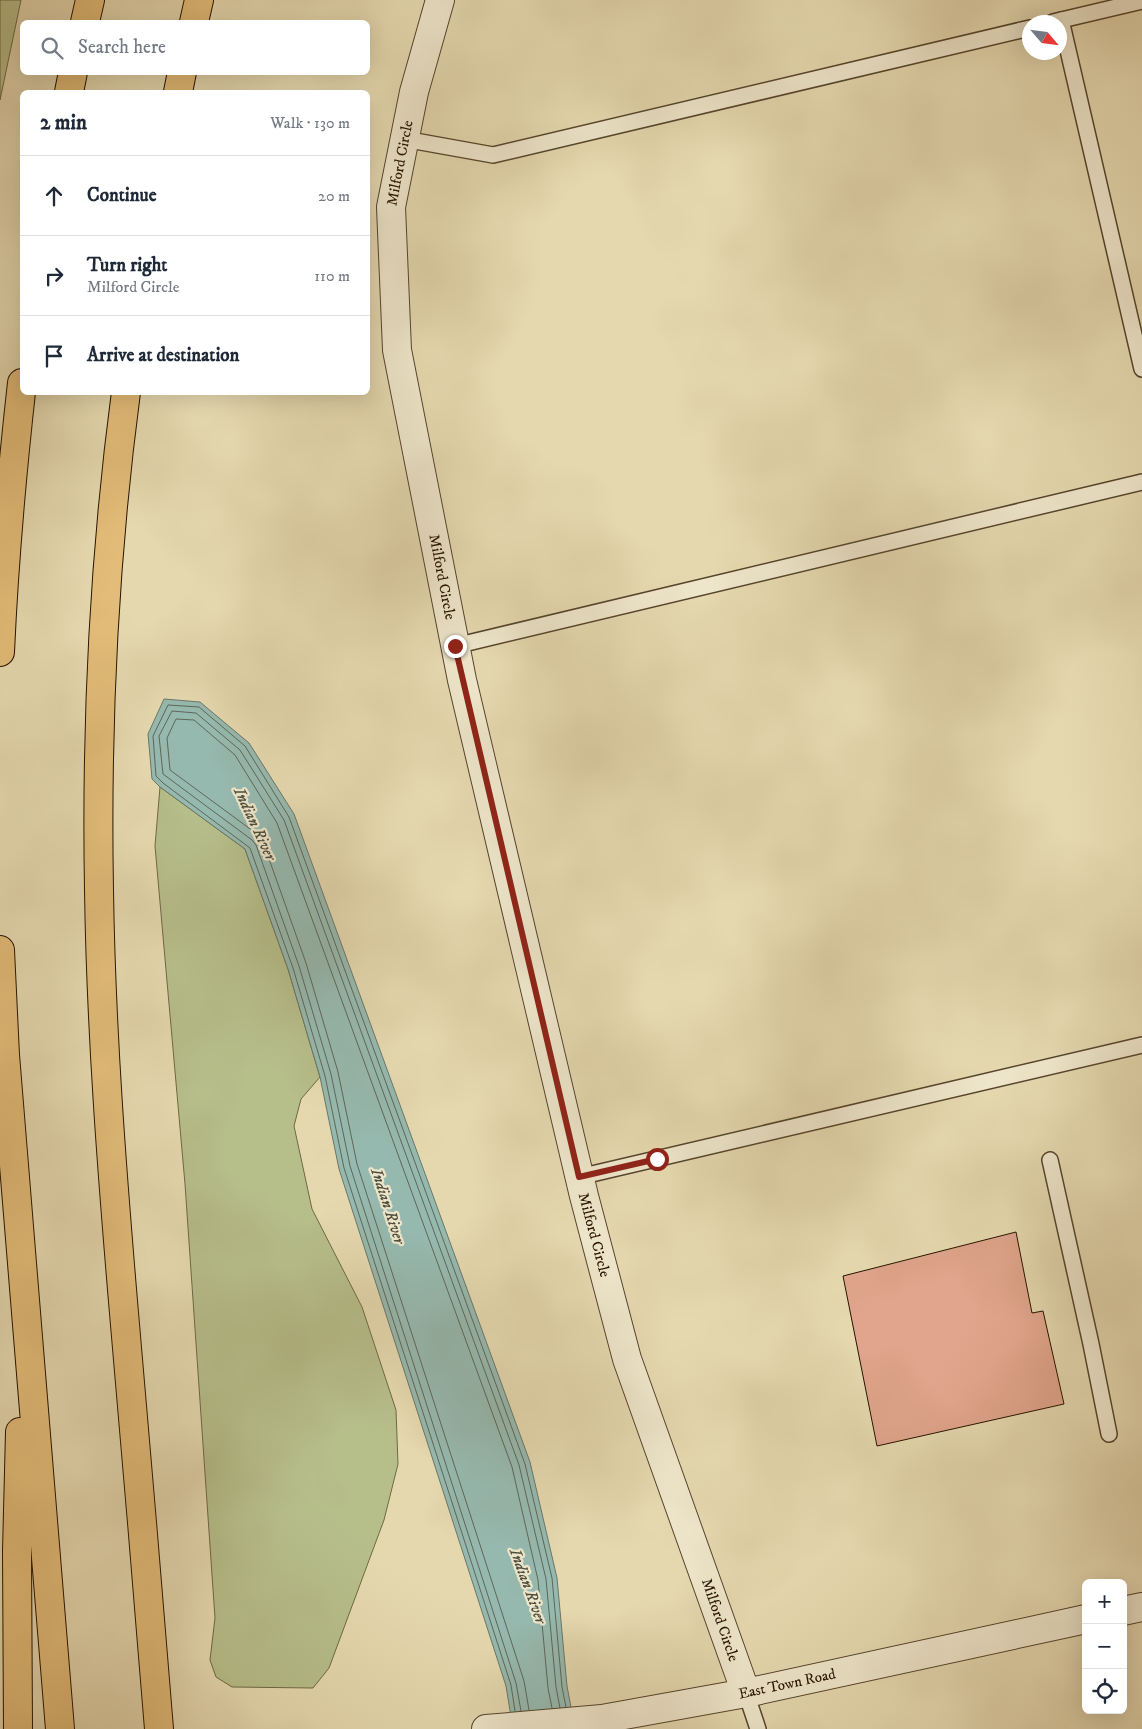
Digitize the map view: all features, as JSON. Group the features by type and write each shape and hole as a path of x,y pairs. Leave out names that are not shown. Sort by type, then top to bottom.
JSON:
{"highway":[{"path":"85,20 90,0"},
{"path":"194,20 199,0"},
{"path":"70,90 73,75"},
{"path":"178,90 181,75"},
{"path":"0,652 13,458 21,395"},
{"path":"126,395 112,525 102,653 98,771 98,892 112,1153 159,1729"},
{"path":"0,950 5,1055 60,1729"},
{"path":"17,1717 17,1551 24,1295"}],"street":[{"name":"Milford Circle","path":"440,0 414,92 391,207 396,350 455,646 579,1177 628,1359 746,1693"},
{"path":"1127,1610 1142,1606"},
{"name":"East Town Road","path":"486,1729 602,1719 746,1693 1082,1620"}],"lane":[{"path":"1067,19 1142,1"},
{"path":"404,139 493,155 1022,30"},
{"path":"1067,60 1142,369"},
{"path":"455,646 1142,482"},
{"path":"579,1177 1142,1045"},
{"path":"1050,1160 1109,1434"},
{"path":"746,1693 758,1729"}],"green space":[{"path":"0,0 21,0 0,100"},
{"path":"160,787 245,849 288,969 320,1077 301,1099 294,1126 312,1209 362,1307 396,1410 398,1464 384,1520 329,1668 313,1688 232,1687 216,1677 210,1660 215,1618 185,1184 155,846"}],"water":[{"name":"Indian River","path":"164,699 200,702 249,743 294,814 530,1462 557,1578 567,1686 575,1729 513,1729 506,1686 339,1169 320,1077 288,969 245,849 160,787 152,779 148,734"}],"building":[{"path":"1016,1232 1032,1313 1043,1311 1064,1404 877,1446 843,1276"}],"route":[{"path":"455,646 579,1177 657,1159"}]}
